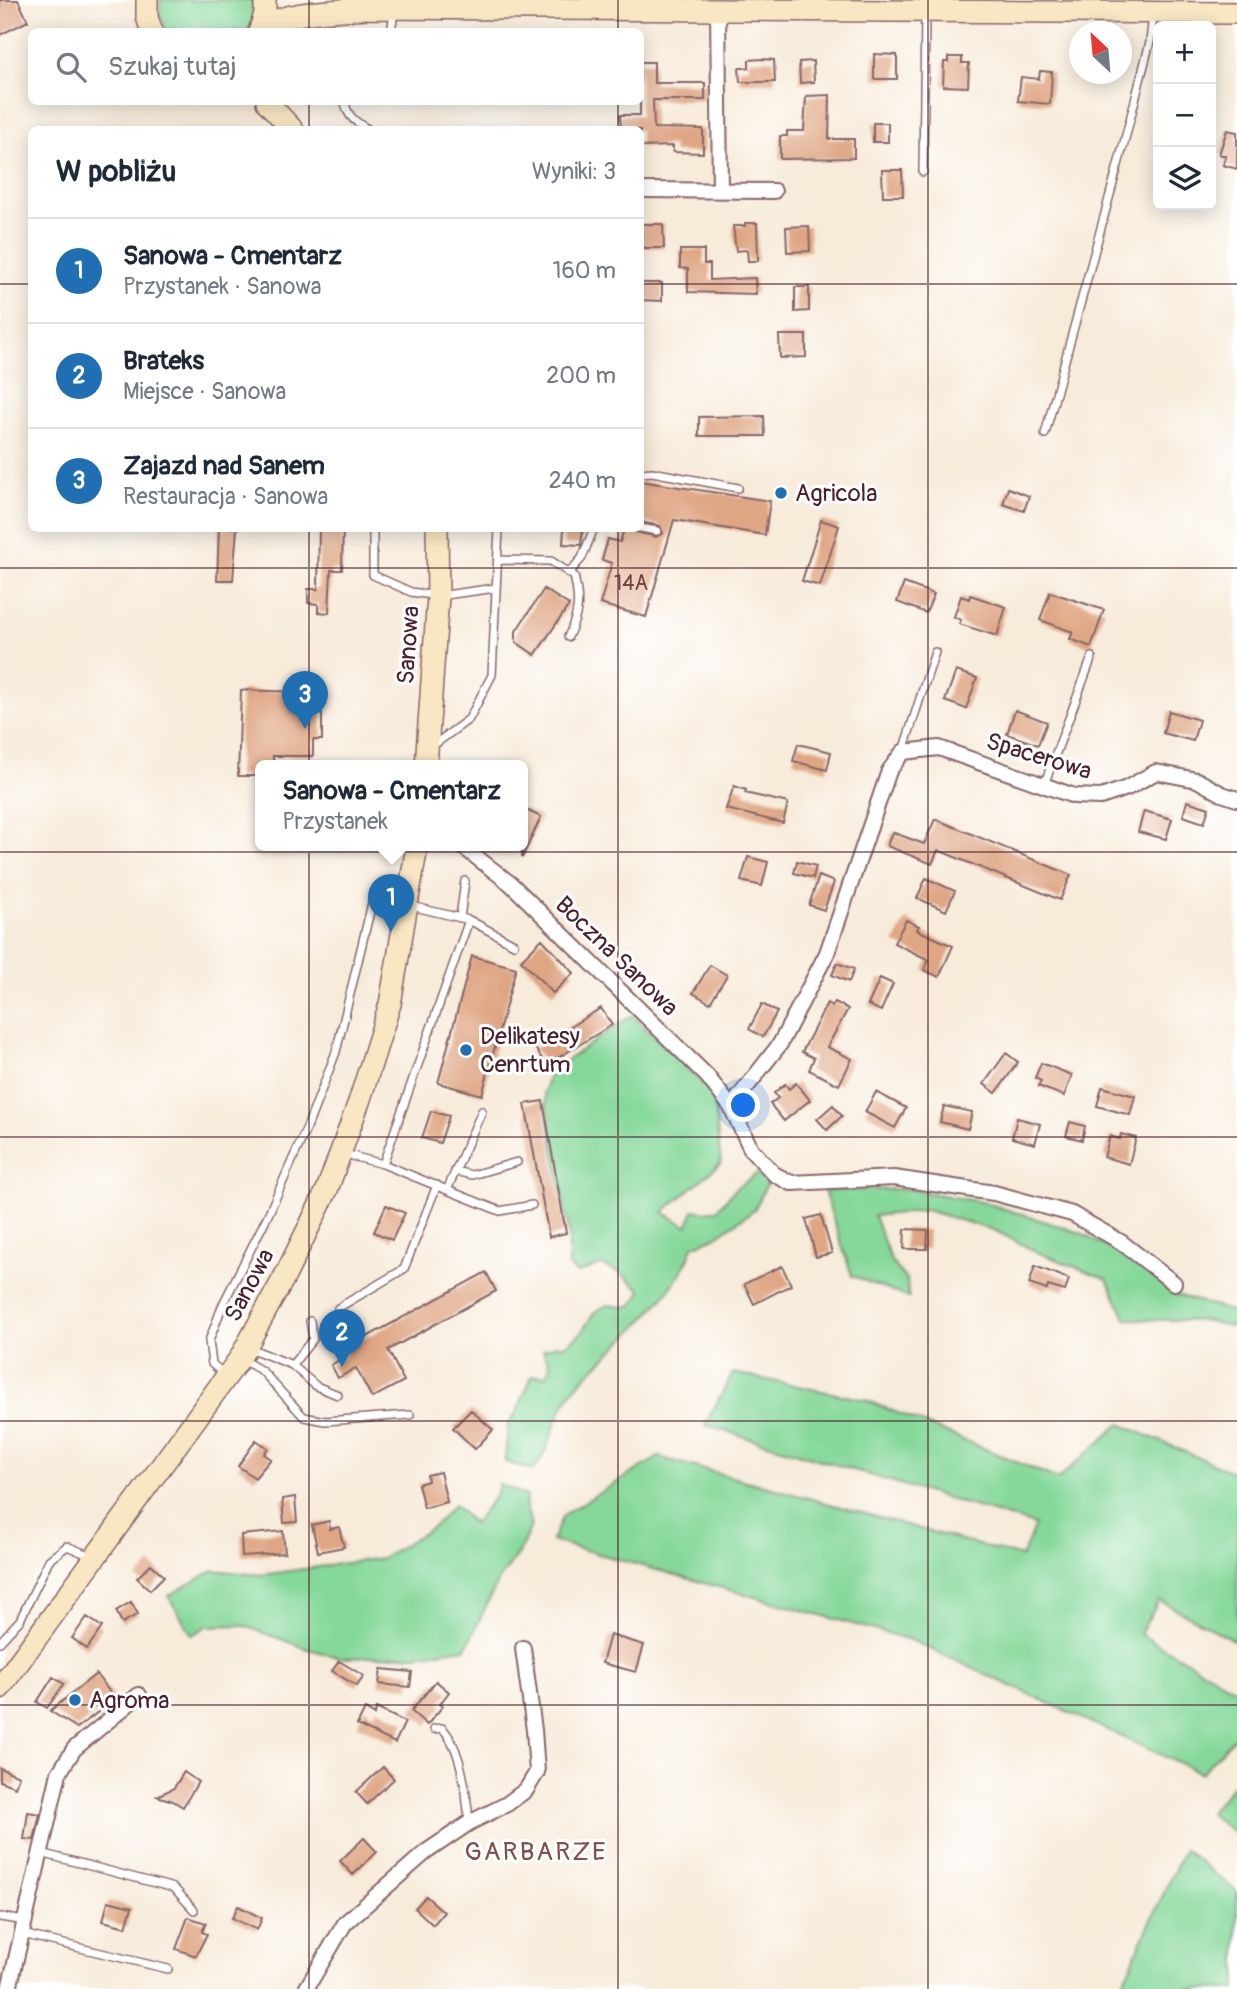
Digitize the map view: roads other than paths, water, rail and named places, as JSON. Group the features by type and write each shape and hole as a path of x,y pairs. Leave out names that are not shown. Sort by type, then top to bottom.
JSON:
{"main road":[{"path":"133,0 149,16"},
{"path":"260,28 265,0"},
{"path":"307,0 365,9"},
{"path":"262,28 273,21 293,16 400,6 613,5 925,12 1237,13"},
{"path":"270,105 291,126"},
{"path":"283,105 293,126"},
{"name":"Sanowa","path":"426,757 438,596 437,532"},
{"name":"Sanowa","path":"0,1688 243,1353 321,1202 360,1099 390,1004 416,851"}],"street":[{"path":"720,191 732,7"},
{"path":"644,190 774,191"},
{"name":"Spacerowa","path":"903,752 939,748 1074,796 1101,797 1126,788 1156,772 1197,779 1222,794 1237,799"},
{"path":"731,1107 780,1044 827,953 889,771 903,752"},
{"name":"Boczna Sanowa","path":"468,851 511,884 707,1076 731,1107 751,1149 775,1174 791,1183 894,1178 994,1193 1072,1214 1122,1242 1174,1283"},
{"path":"306,1989 345,1923 426,1852 526,1790 537,1772 523,1648"},
{"path":"9,1989 59,1773 74,1749 139,1695"}],"lane":[{"path":"392,28 400,6"},
{"path":"923,172 925,12"},
{"path":"1045,434 1150,42 1153,13"},
{"path":"345,105 352,119 363,126"},
{"path":"644,473 738,488"},
{"path":"644,529 657,531"},
{"path":"373,532 373,575 411,592 438,596 496,588"},
{"path":"426,757 469,719 492,675 499,532"},
{"path":"569,573 582,558 592,532"},
{"path":"498,560 551,561 574,576 579,597 577,619 568,637"},
{"path":"903,752 935,652"},
{"path":"1044,785 1092,657"},
{"path":"460,918 465,881"},
{"path":"227,1377 212,1364 209,1341 223,1304 268,1215 303,1136 331,1064 372,903"},
{"path":"407,905 469,920 514,944"},
{"path":"383,1164 469,920"},
{"path":"447,1189 482,1111"},
{"path":"339,1153 383,1164 500,1211 532,1205"},
{"path":"455,1171 471,1175 517,1162"},
{"path":"338,1308 404,1269 437,1185"},
{"path":"292,1365 313,1339 310,1321"},
{"path":"243,1353 292,1365 316,1386 338,1395"},
{"path":"243,1353 304,1417 324,1421 410,1415"},
{"path":"0,1642 20,1620 49,1560 67,1546 96,1558"},
{"path":"434,1729 442,1728 452,1737 469,1823"},
{"path":"41,1853 174,1888 194,1910"},
{"path":"0,1917 24,1928 168,1969"}],"place":[{"name":"Agricola","path":"781,493"},
{"name":"Zajazd nad Sanem","path":"305,729"},
{"name":"Sanowa - Cmentarz","path":"391,932"},
{"name":"Delikatesy Cenrtum","path":"466,1050"},
{"name":"Brateks","path":"342,1367"},
{"name":"Agroma","path":"75,1700"}],"district":[{"name":"GARBARZE","path":"536,1851"}]}
